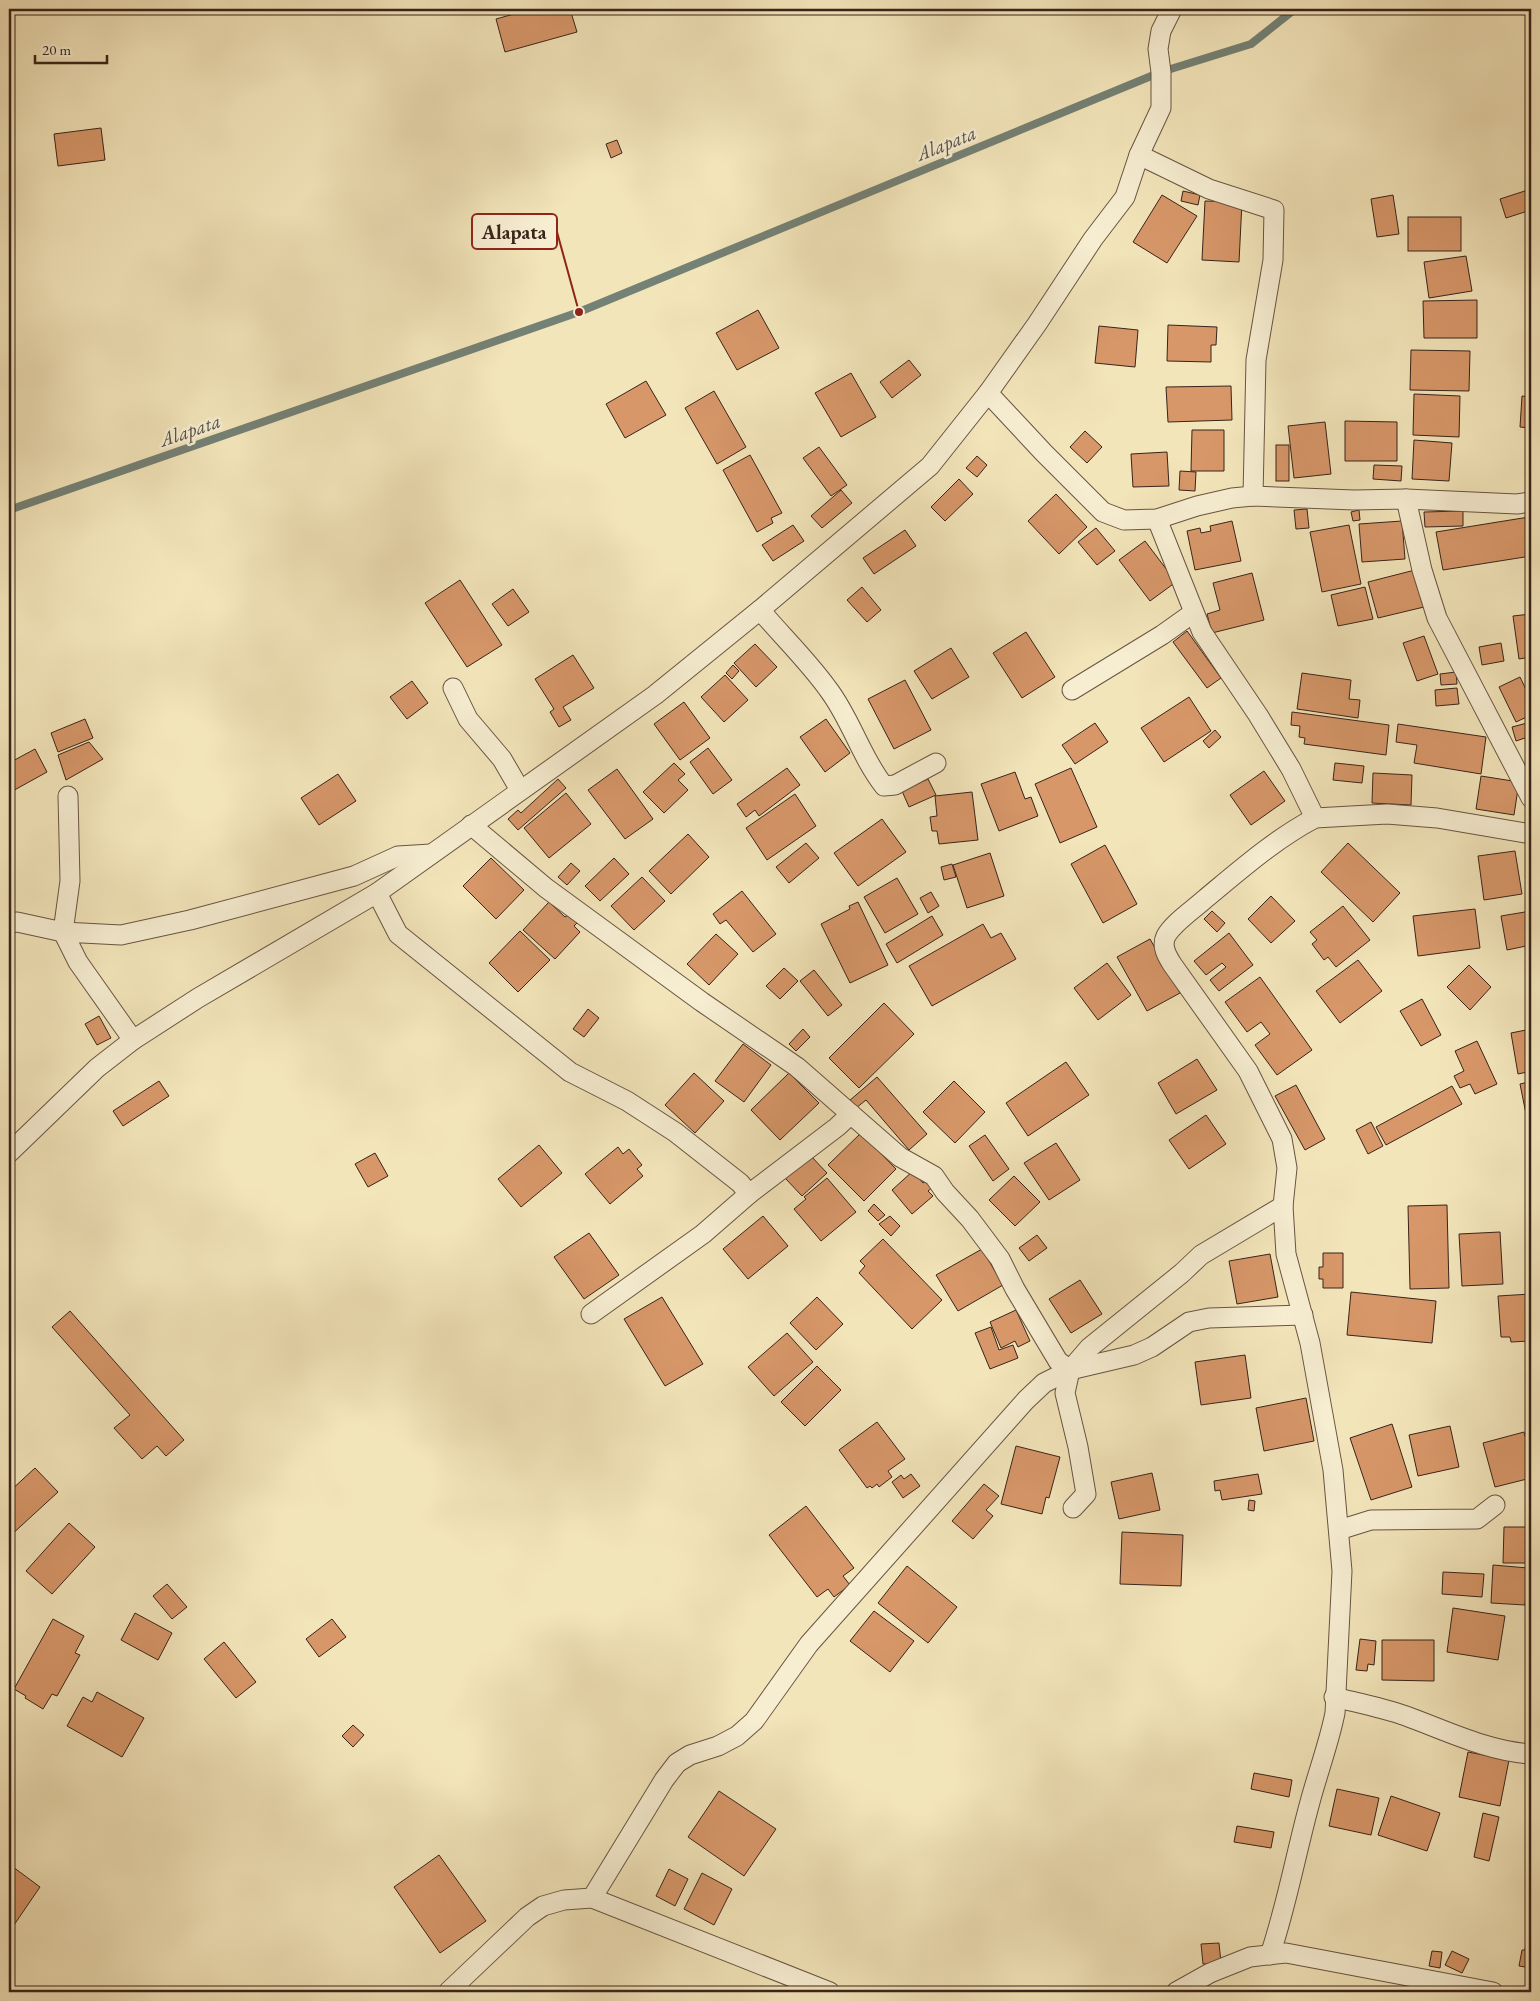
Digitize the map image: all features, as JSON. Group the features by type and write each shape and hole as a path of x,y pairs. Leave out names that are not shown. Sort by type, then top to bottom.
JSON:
{"street":[{"path":"9,1153 97,1068 133,1040 198,998 378,893 655,695 760,610 930,466 988,393 1038,324 1093,240 1125,197 1139,155 1161,108 1161,72 1158,49 1162,31 1172,9"},
{"path":"1139,155 1209,189 1274,210 1273,260 1256,360 1253,496"},
{"path":"988,393 1103,512 1124,520 1157,520 1197,506 1232,498 1253,496 1354,500 1406,499 1518,504 1531,502"},
{"path":"1406,499 1422,570 1437,618 1531,798"},
{"path":"1157,520 1202,632 1258,714 1291,769 1315,818"},
{"path":"760,610 829,689 849,722 876,776 884,786 895,786 936,763"},
{"path":"1072,690 1155,640 1193,613"},
{"path":"453,688 468,719 502,759 520,790"},
{"path":"68,796 70,881 63,932 78,962 133,1040"},
{"path":"1270,1955 1280,1926 1310,1803 1331,1734 1335,1713 1334,1697 1342,1571 1334,1470 1303,1315 1286,1254 1283,1206 1287,1168 1282,1139 1248,1071 1172,964 1165,952 1164,942 1166,935 1187,915 1256,858 1296,828 1315,818 1387,814 1436,818 1531,834"},
{"path":"471,825 546,888 702,1002 797,1067 900,1157 934,1176 1000,1259 1015,1289 1058,1361 1070,1370"},
{"path":"9,924 17,922 63,932 121,935 190,920 354,876 398,856 431,854"},
{"path":"378,893 398,934 570,1072 627,1101 675,1132 740,1183 748,1194"},
{"path":"591,1314 703,1234 748,1194 822,1139 851,1114"},
{"path":"1072,1508 1086,1494 1078,1447 1065,1393 1070,1370 1102,1336 1182,1273 1201,1255 1283,1206"},
{"path":"592,1898 664,1780 677,1764 690,1755 718,1746 737,1736 754,1721 809,1644 1026,1400 1044,1383 1070,1370 1134,1354 1152,1347 1190,1322 1209,1318 1303,1315"},
{"path":"1339,1530 1371,1520 1477,1519 1496,1505"},
{"path":"1334,1697 1404,1716 1480,1744 1511,1753 1531,1754"},
{"path":"448,1992 528,1917 543,1906 564,1900 592,1898 828,1992"},
{"path":"1176,1992 1210,1973 1250,1957 1286,1953 1493,1992"}],"building":[{"path":"532,9 570,9 577,32 505,52 496,19"},
{"path":"101,128 105,160 58,166 54,134"},
{"path":"617,140 622,153 611,158 606,144"},
{"path":"1531,189 1531,210 1506,218 1500,199"},
{"path":"1183,191 1200,195 1198,205 1181,201"},
{"path":"1162,195 1197,216 1167,263 1133,242"},
{"path":"1393,195 1399,234 1377,237 1371,199"},
{"path":"1205,201 1242,202 1239,262 1202,260"},
{"path":"1408,217 1461,217 1461,251 1408,251"},
{"path":"1466,256 1472,291 1429,298 1424,262"},
{"path":"1477,300 1477,338 1424,338 1423,301"},
{"path":"758,310 779,348 737,370 716,333"},
{"path":"1168,325 1217,327 1216,345 1211,345 1211,362 1167,361"},
{"path":"1099,326 1138,330 1135,367 1095,363"},
{"path":"1411,350 1470,351 1469,391 1410,390"},
{"path":"909,360 921,375 892,398 880,382"},
{"path":"851,373 876,417 841,437 815,393"},
{"path":"646,381 666,415 625,438 606,404"},
{"path":"1231,386 1232,420 1168,422 1166,387"},
{"path":"714,391 746,447 717,464 685,408"},
{"path":"1414,394 1460,396 1459,437 1413,435"},
{"path":"1522,396 1531,397 1531,428 1520,427"},
{"path":"1345,421 1397,422 1397,461 1345,461"},
{"path":"1325,422 1331,474 1294,478 1288,426"},
{"path":"1192,430 1224,430 1224,471 1191,471"},
{"path":"1085,431 1102,447 1087,463 1070,447"},
{"path":"1414,440 1452,443 1449,481 1412,479"},
{"path":"1276,445 1289,445 1289,481 1276,481"},
{"path":"819,447 847,485 831,496 803,458"},
{"path":"1167,452 1169,486 1133,487 1131,454"},
{"path":"750,455 782,513 771,518 773,523 757,532 723,470"},
{"path":"977,456 987,465 977,477 966,468"},
{"path":"1374,465 1402,466 1401,481 1373,479"},
{"path":"1180,471 1196,472 1195,491 1179,490"},
{"path":"959,479 973,494 945,521 931,507"},
{"path":"841,490 852,503 822,528 811,516"},
{"path":"1056,494 1087,527 1059,554 1028,521"},
{"path":"1307,509 1309,528 1296,529 1294,510"},
{"path":"1359,510 1360,520 1353,521 1351,512"},
{"path":"1463,511 1463,526 1425,527 1424,512"},
{"path":"1529,517 1531,556 1443,570 1436,532"},
{"path":"1232,521 1241,561 1195,570 1187,531 1200,528 1201,533 1211,531 1210,526"},
{"path":"1402,521 1405,559 1362,562 1359,524"},
{"path":"793,525 804,541 773,561 762,545"},
{"path":"1349,525 1361,584 1322,592 1310,532"},
{"path":"1096,528 1115,551 1097,565 1078,542"},
{"path":"905,530 916,546 874,574 863,558"},
{"path":"1145,541 1176,582 1150,601 1119,560"},
{"path":"1415,570 1424,607 1378,618 1368,582"},
{"path":"1252,573 1264,620 1212,633 1207,614 1220,610 1213,583"},
{"path":"460,580 502,645 467,667 425,603"},
{"path":"862,587 881,610 867,622 847,600"},
{"path":"1365,587 1373,619 1338,626 1331,595"},
{"path":"513,589 529,612 508,626 492,604"},
{"path":"1531,614 1531,657 1519,659 1513,616"},
{"path":"1187,631 1221,678 1207,688 1173,642"},
{"path":"1026,632 1055,677 1022,698 993,653"},
{"path":"1424,636 1438,674 1417,681 1403,643"},
{"path":"1501,643 1504,661 1482,665 1479,647"},
{"path":"755,644 777,667 756,687 734,663"},
{"path":"951,648 969,677 932,699 914,671"},
{"path":"573,655 594,688 563,707 571,720 559,727 550,712 554,709 535,679"},
{"path":"733,665 739,671 732,679 726,673"},
{"path":"1456,672 1457,684 1441,685 1440,674"},
{"path":"1302,673 1351,680 1349,699 1360,700 1358,718 1297,709"},
{"path":"725,675 748,700 724,722 701,697"},
{"path":"1520,677 1531,700 1531,715 1516,722 1499,687"},
{"path":"905,680 931,730 894,749 868,699"},
{"path":"412,681 428,703 407,719 390,697"},
{"path":"1457,688 1459,704 1436,706 1435,690"},
{"path":"1189,697 1211,731 1164,762 1141,728"},
{"path":"684,702 710,738 680,760 654,724"},
{"path":"1292,712 1389,725 1386,755 1304,744 1305,738 1299,737 1300,726 1291,725"},
{"path":"85,719 93,738 58,752 51,733"},
{"path":"826,719 850,753 825,772 800,737"},
{"path":"1095,723 1108,742 1075,764 1062,745"},
{"path":"1527,723 1531,736 1516,741 1512,727"},
{"path":"1398,724 1486,737 1481,774 1414,763 1417,745 1396,742"},
{"path":"1215,730 1221,737 1209,748 1203,741"},
{"path":"89,742 103,759 66,780 58,755"},
{"path":"708,748 732,780 713,794 690,762"},
{"path":"35,749 47,772 9,793 9,763"},
{"path":"674,763 685,774 678,780 688,790 664,813 643,792"},
{"path":"1335,763 1364,766 1362,783 1333,780"},
{"path":"787,768 800,785 759,816 755,810 746,817 737,804"},
{"path":"1071,768 1097,827 1060,843 1035,784"},
{"path":"617,769 653,819 625,839 588,790"},
{"path":"1264,771 1285,801 1251,825 1230,795"},
{"path":"1015,772 1025,799 1031,797 1038,816 999,831 981,784"},
{"path":"1373,773 1412,775 1411,805 1372,803"},
{"path":"338,774 356,801 319,825 301,798"},
{"path":"1481,776 1519,782 1514,815 1476,809"},
{"path":"558,779 566,788 518,830 508,819 518,810 521,813"},
{"path":"928,779 936,795 909,807 902,791"},
{"path":"972,792 978,840 939,844 937,831 932,831 930,817 937,816 935,796"},
{"path":"566,793 591,824 549,858 524,828"},
{"path":"795,794 816,826 767,860 746,828"},
{"path":"882,819 906,852 858,886 834,853"},
{"path":"688,834 709,857 671,894 649,871"},
{"path":"806,843 819,858 789,883 776,867"},
{"path":"1348,843 1400,893 1373,922 1321,872"},
{"path":"1105,845 1137,904 1103,923 1071,864"},
{"path":"1515,851 1522,894 1484,900 1478,856"},
{"path":"990,853 1004,896 967,908 953,865"},
{"path":"491,858 524,890 496,919 463,886"},
{"path":"614,858 629,874 600,901 585,886"},
{"path":"571,863 580,871 567,885 558,877"},
{"path":"952,864 956,877 944,880 941,867"},
{"path":"642,877 665,901 634,930 611,906"},
{"path":"897,878 918,914 885,933 864,897"},
{"path":"742,891 776,934 753,952 726,920 720,924 713,914"},
{"path":"931,892 939,906 928,913 920,898"},
{"path":"1271,896 1295,921 1271,943 1248,919"},
{"path":"549,902 565,917 568,915 577,923 574,926 580,932 555,959 523,930"},
{"path":"858,902 888,965 850,983 821,924 850,909 849,906"},
{"path":"1343,906 1370,940 1336,967 1328,957 1324,960 1312,944 1317,940 1310,932"},
{"path":"1475,909 1480,948 1418,956 1413,916"},
{"path":"1212,911 1225,923 1217,932 1204,919"},
{"path":"1531,911 1531,945 1507,950 1501,916"},
{"path":"932,916 943,935 897,963 886,944"},
{"path":"983,924 991,938 1001,933 1016,959 932,1006 909,966"},
{"path":"520,931 550,960 518,992 489,963"},
{"path":"1229,933 1253,965 1219,991 1210,980 1226,967 1222,963 1206,975 1194,961"},
{"path":"716,934 738,954 709,985 687,964"},
{"path":"1150,939 1180,993 1147,1011 1117,957"},
{"path":"1358,960 1382,991 1340,1023 1316,991"},
{"path":"1107,963 1131,995 1098,1020 1074,988"},
{"path":"1469,965 1491,987 1470,1010 1447,987"},
{"path":"784,968 798,981 780,999 766,986"},
{"path":"814,970 842,1005 828,1016 800,981"},
{"path":"1260,977 1312,1050 1277,1075 1255,1045 1270,1034 1261,1022 1247,1032 1225,1002"},
{"path":"1422,999 1441,1035 1421,1046 1400,1011"},
{"path":"884,1003 914,1034 859,1088 829,1058"},
{"path":"588,1009 599,1018 584,1037 573,1029"},
{"path":"99,1016 111,1038 97,1045 85,1024"},
{"path":"803,1029 810,1037 796,1051 789,1044"},
{"path":"1531,1029 1531,1124 1528,1124 1520,1084 1529,1082 1527,1072 1518,1074 1511,1033"},
{"path":"1477,1041 1497,1084 1475,1094 1470,1084 1460,1088 1454,1076 1464,1071 1455,1051"},
{"path":"743,1044 771,1065 744,1102 715,1081"},
{"path":"1197,1059 1217,1090 1176,1114 1158,1083"},
{"path":"1066,1062 1089,1095 1028,1136 1006,1103"},
{"path":"694,1073 724,1101 695,1133 665,1105"},
{"path":"789,1073 819,1103 780,1140 751,1110"},
{"path":"877,1077 927,1134 909,1150 866,1100 856,1108 849,1101"},
{"path":"159,1081 169,1096 123,1126 113,1111"},
{"path":"954,1081 985,1112 955,1143 923,1112"},
{"path":"1296,1085 1325,1139 1305,1150 1275,1096"},
{"path":"1452,1086 1462,1104 1386,1145 1376,1127"},
{"path":"1206,1115 1226,1144 1189,1169 1169,1140"},
{"path":"1371,1122 1383,1146 1368,1154 1356,1130"},
{"path":"861,1133 896,1169 864,1201 828,1165"},
{"path":"985,1135 1009,1169 993,1181 969,1146"},
{"path":"1056,1143 1080,1180 1049,1200 1024,1163"},
{"path":"539,1145 562,1173 521,1207 498,1179"},
{"path":"618,1147 623,1154 629,1149 642,1165 637,1169 643,1176 610,1204 585,1174"},
{"path":"375,1153 388,1176 368,1187 355,1164"},
{"path":"810,1155 827,1173 802,1196 785,1178"},
{"path":"913,1171 923,1183 927,1180 933,1187 928,1191 933,1196 912,1214 892,1190"},
{"path":"1014,1176 1040,1202 1015,1226 989,1200"},
{"path":"827,1178 856,1212 821,1241 794,1209 806,1199 804,1197"},
{"path":"874,1204 885,1215 878,1221 868,1211"},
{"path":"1447,1205 1449,1288 1410,1289 1408,1206"},
{"path":"763,1216 788,1246 748,1279 723,1249"},
{"path":"890,1216 900,1226 891,1236 879,1224"},
{"path":"1500,1232 1503,1284 1462,1286 1459,1234"},
{"path":"589,1233 619,1275 584,1299 554,1257"},
{"path":"1037,1235 1047,1248 1029,1261 1019,1248"},
{"path":"883,1239 942,1300 912,1329 859,1273 865,1266 860,1261"},
{"path":"982,1249 1003,1285 958,1311 936,1275"},
{"path":"1323,1253 1343,1253 1343,1288 1323,1288 1323,1279 1319,1279 1319,1267 1323,1267"},
{"path":"1270,1254 1278,1297 1237,1304 1229,1261"},
{"path":"1080,1280 1102,1314 1071,1333 1049,1299"},
{"path":"1351,1292 1436,1301 1432,1343 1347,1335"},
{"path":"1531,1294 1530,1341 1511,1342 1510,1337 1501,1337 1498,1296"},
{"path":"662,1297 703,1364 665,1386 624,1319"},
{"path":"817,1297 843,1324 816,1350 790,1323"},
{"path":"1016,1310 1030,1341 1018,1347 1015,1341 1001,1348 990,1322"},
{"path":"70,1311 184,1440 166,1456 157,1446 142,1459 114,1428 130,1415 52,1327"},
{"path":"991,1327 999,1350 1013,1345 1018,1358 990,1369 975,1333"},
{"path":"787,1333 813,1362 774,1396 748,1367"},
{"path":"1245,1355 1251,1398 1201,1405 1195,1362"},
{"path":"817,1366 841,1390 805,1426 781,1402"},
{"path":"1306,1398 1314,1441 1264,1451 1256,1408"},
{"path":"877,1422 905,1459 888,1471 892,1477 879,1487 877,1484 872,1488 870,1486 867,1488 839,1450"},
{"path":"1392,1424 1412,1487 1371,1500 1350,1438"},
{"path":"1450,1426 1459,1467 1418,1476 1409,1435"},
{"path":"1524,1432 1531,1458 1531,1478 1495,1487 1483,1443"},
{"path":"1016,1446 1060,1457 1049,1498 1046,1497 1042,1514 1001,1504"},
{"path":"35,1468 58,1492 9,1537 9,1492"},
{"path":"1152,1473 1160,1510 1119,1519 1111,1482"},
{"path":"911,1474 920,1486 903,1498 892,1482 901,1475 904,1479"},
{"path":"1258,1474 1262,1494 1222,1500 1220,1490 1215,1491 1214,1481"},
{"path":"984,1484 999,1496 986,1510 993,1516 973,1539 952,1521"},
{"path":"1249,1500 1255,1501 1254,1511 1248,1510"},
{"path":"806,1506 854,1568 843,1576 850,1585 834,1597 828,1589 817,1597 769,1535"},
{"path":"69,1523 95,1547 52,1594 26,1571"},
{"path":"1504,1527 1531,1527 1531,1563 1503,1563"},
{"path":"1122,1532 1183,1535 1181,1586 1120,1584"},
{"path":"1493,1565 1528,1568 1525,1605 1491,1603"},
{"path":"907,1566 957,1607 928,1643 878,1603"},
{"path":"1443,1572 1484,1574 1482,1597 1442,1594"},
{"path":"167,1584 187,1607 172,1619 153,1596"},
{"path":"1453,1608 1505,1616 1498,1660 1447,1652"},
{"path":"874,1611 914,1641 890,1672 850,1641"},
{"path":"135,1613 172,1633 158,1660 121,1640"},
{"path":"53,1619 84,1636 75,1653 80,1655 57,1696 52,1694 43,1709 14,1689"},
{"path":"332,1619 346,1637 319,1657 306,1639"},
{"path":"1360,1639 1376,1641 1374,1665 1368,1664 1367,1671 1356,1670"},
{"path":"1382,1640 1434,1640 1434,1681 1382,1680"},
{"path":"224,1642 256,1682 236,1698 204,1659"},
{"path":"97,1692 144,1718 122,1757 67,1726 83,1697 92,1702"},
{"path":"353,1725 364,1735 353,1747 342,1736"},
{"path":"1468,1752 1509,1760 1500,1806 1459,1797"},
{"path":"1254,1773 1292,1780 1289,1797 1251,1789"},
{"path":"1337,1789 1379,1798 1371,1835 1329,1826"},
{"path":"719,1791 776,1829 744,1876 688,1837"},
{"path":"1391,1796 1440,1813 1427,1851 1378,1835"},
{"path":"1483,1813 1499,1817 1489,1861 1474,1857"},
{"path":"1237,1826 1274,1832 1271,1848 1234,1842"},
{"path":"439,1855 486,1921 440,1953 394,1887"},
{"path":"9,1864 40,1887 14,1925 9,1921"},
{"path":"669,1869 688,1879 675,1906 656,1896"},
{"path":"702,1873 732,1889 714,1925 684,1909"},
{"path":"1529,1927 1531,1927 1531,1968 1519,1966 1522,1950 1525,1950"},
{"path":"1219,1943 1221,1963 1203,1964 1201,1944"},
{"path":"1432,1951 1442,1952 1440,1968 1429,1966"},
{"path":"1452,1951 1469,1959 1462,1973 1445,1965"}],"waterway":[{"name":"Alapata","path":"9,510 579,312 1161,72 1251,44 1295,9"}],"place":[{"name":"Alapata","path":"579,312"}]}
